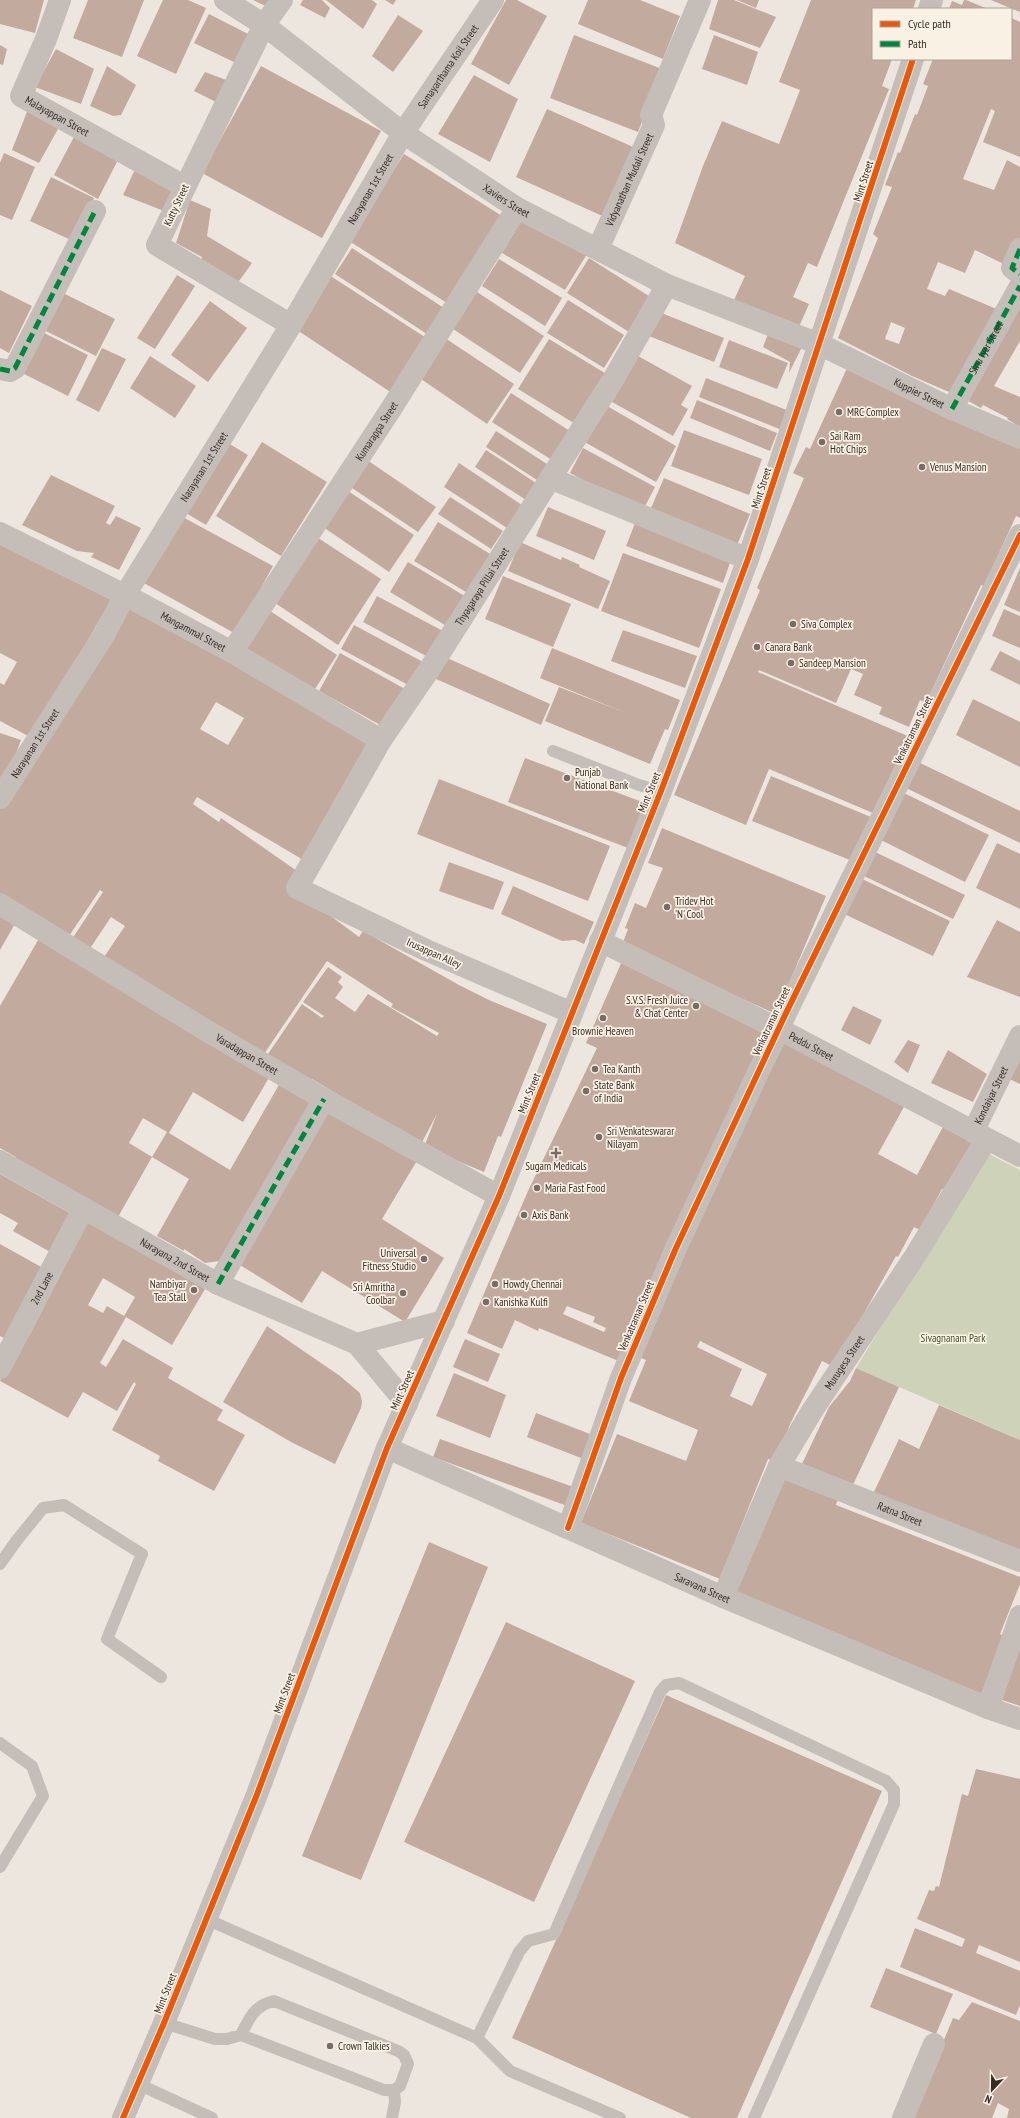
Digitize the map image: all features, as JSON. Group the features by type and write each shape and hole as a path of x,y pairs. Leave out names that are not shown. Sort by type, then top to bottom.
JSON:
{"street":[{"name":"Malayappan Street","path":"60,0 46,39 21,96 184,186"},
{"name":"Xaviers Street","path":"225,0 264,25 403,133 517,208 667,284 820,344"},
{"name":"Kutty Street","path":"282,0 264,25 184,186 157,246 291,325"},
{"name":"Samayarthama Koil Street","path":"403,133 494,0"},
{"name":"Vidyanathan Mudali Street","path":"598,249 654,125 651,115 700,0"},
{"name":"Mint Street","path":"123,2118 164,2023 256,1797 387,1448 499,1196 661,791 748,559 913,60"},
{"name":"Narayanan 1st Street","path":"0,798 104,635 125,594 291,325 403,133"},
{"name":"Kumarappa Street","path":"232,652 391,409 517,208"},
{"path":"0,369 10,371 15,368 95,210"},
{"path":"1020,249 1012,268 1020,274"},
{"name":"Thyagaraya Pillai Street","path":"297,888 381,740 429,670 614,378 667,284"},
{"name":"Sinu Iyer Street","path":"952,409 1020,286"},
{"name":"Kuppier Street","path":"820,344 952,409 1020,438"},
{"path":"550,478 748,559"},
{"name":"Mangammal Street","path":"0,533 125,594 232,652 381,740"},
{"name":"Venkatraman Street","path":"568,1528 621,1378 676,1248 779,1028 1020,535"},
{"name":"Irusappan Alley","path":"297,888 426,950 572,1013"},
{"name":"Varadappan Street","path":"0,904 202,1028 324,1099 499,1196"},
{"name":"Peddu Street","path":"600,941 779,1028 979,1136 1020,1156"},
{"name":"Kondaiyar Street","path":"979,1136 1020,1036"},
{"path":"218,1284 324,1099"},
{"name":"Murugesa Street","path":"723,1596 779,1466 812,1411 915,1256 979,1136"},
{"name":"Narayana 2nd Street","path":"0,1161 218,1284 357,1344 407,1404"},
{"name":"2nd Lane","path":"0,1368 83,1209"},
{"path":"357,1344 444,1321"},
{"name":"Saravana Street","path":"387,1448 723,1596 988,1708 1020,1719"},
{"name":"Ratna Street","path":"779,1466 1020,1561"},
{"path":"988,1708 1020,1616"},
{"path":"903,2118 934,2044"}],"lane":[{"path":"552,751 639,785 661,791"},
{"path":"0,1564 43,1508 64,1505 142,1554 107,1639 161,1677"},
{"path":"477,2038 519,1952 528,1941 554,1934 660,1692 666,1685 679,1683 886,1780 894,1790 894,1804 754,2118"},
{"path":"0,1743 32,1766 43,1796 0,1867"},
{"path":"206,1919 477,2038 510,2071 620,2118"},
{"path":"164,2023 215,2039 227,2039 241,2035 384,2090 394,2090 400,2086 407,2072 408,2064 404,2055 274,2000 264,2003 251,2014 241,2035"},
{"path":"138,2084 212,2118"},
{"path":"392,2118 395,2102 394,2090"}],"green space":[{"name":"Sivagnanam Park","path":"987,1153 1020,1170 1020,1440 856,1368"}],"building":[{"path":"0,0 44,0 35,33 0,24"},
{"path":"88,0 144,0 122,57 73,38"},
{"path":"163,0 188,0 206,8 176,74 137,56"},
{"path":"253,0 278,0 272,9"},
{"path":"303,0 322,0 330,8 325,18 300,5"},
{"path":"326,0 372,0 377,4 363,29"},
{"path":"385,0 396,0 393,5"},
{"path":"506,0 517,0 547,16 509,85 471,64"},
{"path":"588,0 640,0 680,16 663,59 578,24"},
{"path":"718,0 734,0 776,17 760,48 709,29"},
{"path":"737,0 759,0 756,8"},
{"path":"811,0 916,0 913,8 872,8 872,60 892,60 882,86 889,89 817,267 808,263 793,297 809,304 798,329 734,300 745,276 675,243 703,166 722,121 779,144 800,90 779,82"},
{"path":"964,0 966,0 986,8 949,8 952,1 962,5"},
{"path":"991,0 1020,0 1020,12"},
{"path":"209,14 250,35 236,63 194,43"},
{"path":"398,15 423,31 393,72 372,56"},
{"path":"1012,18 1020,22 1020,157 983,142 995,111 991,109 963,179 994,190 1007,160 1020,167 1020,238 1008,266 975,250 965,273 938,262 927,289 945,296 949,289 999,310 956,395 912,376 838,338 878,238 873,234 892,187 885,185 898,152 900,153 915,114 917,115 928,86 923,84 933,60 1012,60","holes":["891,322 905,328 899,344 885,339"]},
{"path":"574,35 662,69 638,132 550,98"},
{"path":"714,35 758,52 747,85 702,69"},
{"path":"0,45 7,49 3,65 0,64"},
{"path":"56,49 94,69 81,104 35,87"},
{"path":"107,66 136,85 121,115 113,116 90,106"},
{"path":"261,66 381,131 322,238 202,173"},
{"path":"205,72 242,86 228,108 194,91"},
{"path":"474,75 518,99 490,162 438,134"},
{"path":"30,104 62,122 39,163 12,150"},
{"path":"547,109 640,150 609,219 516,177"},
{"path":"77,131 121,154 98,199 54,175"},
{"path":"4,153 35,167 12,220 0,215 0,163"},
{"path":"404,154 502,216 447,303 349,241"},
{"path":"138,163 179,188 169,213 123,195"},
{"path":"51,177 94,198 73,241 30,221"},
{"path":"190,200 211,209 207,236 252,263 234,288 199,270 202,257 176,243"},
{"path":"524,216 587,254 565,290 502,253"},
{"path":"352,248 450,312 433,338 335,274"},
{"path":"589,258 652,298 629,332 567,293"},
{"path":"499,259 562,298 545,326 482,286"},
{"path":"177,275 195,286 155,349 137,338"},
{"path":"329,275 431,341 395,395 294,328"},
{"path":"0,290 32,306 9,353 0,348"},
{"path":"57,290 115,319 96,356 38,327"},
{"path":"477,292 544,336 520,373 453,329"},
{"path":"1020,297 1020,341 994,386 1020,397 1020,427 1007,419 1008,418 983,405 981,408 961,397"},
{"path":"568,300 624,335 604,368 547,333"},
{"path":"210,301 247,328 208,382 171,355"},
{"path":"659,312 724,338 714,362 649,336"},
{"path":"770,329 803,345 789,373 790,362 763,347"},
{"path":"40,331 88,355 68,396 20,372"},
{"path":"442,336 514,384 487,424 415,375"},
{"path":"549,339 608,375 577,425 518,389"},
{"path":"729,340 788,363 777,389 719,367"},
{"path":"102,348 126,359 99,412 76,400"},
{"path":"150,356 196,386 175,418 130,388"},
{"path":"638,356 692,386 681,405 688,409 673,436 612,402"},
{"path":"848,366 1020,444 1020,518 1016,516 984,586 981,585 926,703 920,700 909,727 879,714 882,707 854,695 863,674 851,669 836,703 759,670 758,672 910,737 873,813 769,769 746,825 674,795 760,590 757,588 804,478 793,473 806,447 810,449"},
{"path":"706,378 789,411 782,430 699,397"},
{"path":"511,393 573,433 555,462 492,422"},
{"path":"697,400 777,433 770,451 690,418"},
{"path":"602,403 676,446 656,482 581,440"},
{"path":"684,430 762,459 749,495 671,466"},
{"path":"496,431 550,466 540,482 486,447"},
{"path":"223,440 248,455 206,525 181,510"},
{"path":"262,442 327,482 281,556 216,516"},
{"path":"583,448 655,487 642,512 570,473"},
{"path":"486,450 536,483 526,500 475,467"},
{"path":"367,460 436,507 418,532 349,486"},
{"path":"459,463 525,507 510,530 444,487"},
{"path":"51,475 115,506 106,523 110,525 116,516 141,528 119,570 91,557 94,553 77,551 22,525"},
{"path":"664,478 750,514 737,545 651,508"},
{"path":"348,491 414,535 389,572 323,527"},
{"path":"450,497 503,531 491,549 438,514"},
{"path":"548,507 606,531 594,560 536,536"},
{"path":"179,515 273,566 236,634 142,582"},
{"path":"636,521 732,557 723,583 626,546"},
{"path":"438,522 495,557 471,595 414,561"},
{"path":"312,534 381,579 338,645 269,599"},
{"path":"0,540 112,598 62,686 30,737 0,721 0,683 4,685 17,662 0,653"},
{"path":"520,542 561,560 562,557 580,565 579,567 610,581 598,609 508,571"},
{"path":"623,553 721,589 699,648 601,611"},
{"path":"408,562 468,598 450,628 390,592"},
{"path":"1020,568 1020,612 1004,605"},
{"path":"503,576 571,604 553,647 485,619"},
{"path":"377,596 443,631 428,657 363,622"},
{"path":"131,605 374,746 305,861 197,797 193,804 219,822 221,818 297,871 328,914 359,937 363,931 459,985 489,1000 547,1024 501,1137 498,1136 484,1172 424,1147 437,1114 421,1144 312,1079 307,1085 266,1057 302,1004 322,1018 324,1016 303,1002 328,967 342,977 338,982 343,987 335,998 355,1012 368,994 437,1036 439,1033 391,1007 393,1004 327,961 262,1057 102,960 125,926 111,917 87,953 70,942 103,892 100,890 67,939 0,895 0,809","holes":["216,702 244,718 228,745 200,729"]},
{"path":"264,607 337,655 313,692 240,645"},
{"path":"1004,609 1020,616 1020,648 992,636"},
{"path":"354,625 425,663 412,687 341,649"},
{"path":"623,630 697,656 685,688 611,661"},
{"path":"552,648 680,700 668,730 665,729 650,764 545,721 559,687 626,713 540,678"},
{"path":"1000,651 1020,661 1020,685 990,670"},
{"path":"340,653 405,689 384,727 319,691"},
{"path":"445,657 550,704 541,725 436,679"},
{"path":"973,699 1020,722 1020,767 956,735"},
{"path":"0,733 21,740 10,770 0,785"},
{"path":"525,758 645,803 628,848 508,802"},
{"path":"916,761 1020,811 1020,843 904,787"},
{"path":"771,776 871,817 850,860 752,821"},
{"path":"439,779 610,846 588,901 417,834"},
{"path":"902,792 989,835 965,882 879,839"},
{"path":"662,828 826,896 776,1014 622,945 628,929 625,928 635,903 646,908 663,868 648,863"},
{"path":"997,843 1020,854 1020,909 976,888"},
{"path":"873,851 965,895 953,919 862,875"},
{"path":"449,862 504,882 493,910 439,891"},
{"path":"858,877 950,921 933,956 842,913"},
{"path":"513,886 594,922 584,944 575,940 562,941 501,914"},
{"path":"0,913 16,922 0,950"},
{"path":"997,920 1020,932 1020,997 967,977"},
{"path":"41,935 270,1076 243,1122 193,1092 169,1133 230,1170 280,1083 315,1104 219,1261 205,1263 184,1249 184,1251 157,1236 189,1179 152,1157 118,1217 15,1159 16,1157 0,1148 0,1006","holes":["143,1118 167,1132 152,1157 129,1143"]},
{"path":"623,959 771,1034 621,1362 539,1328 538,1331 515,1320 502,1349 467,1333 528,1191 597,1048 586,1043","holes":["567,1306 595,1317 593,1322 606,1328 604,1332 563,1314"]},
{"path":"853,1006 882,1020 870,1045 841,1030"},
{"path":"908,1040 920,1045 908,1073 894,1062"},
{"path":"785,1041 905,1105 878,1154 917,1175 944,1125 975,1142 948,1192 942,1189 920,1230 914,1227 898,1257 896,1256 834,1367 822,1361 791,1422 775,1461 768,1459 720,1579 581,1523 617,1434 686,1461 698,1430 629,1401 646,1360 641,1358 669,1281","holes":["700,1341 767,1374 752,1406 730,1396 742,1369 697,1347"]},
{"path":"1020,1046 1020,1084 1005,1077"},
{"path":"948,1050 987,1074 973,1102 931,1083"},
{"path":"328,1107 418,1159 382,1219 444,1258 405,1322 322,1271 302,1303 235,1262"},
{"path":"0,1174 73,1215 52,1253 13,1231 18,1223 0,1213"},
{"path":"88,1220 205,1289 172,1345 126,1317 100,1363 106,1367 123,1339 173,1368 168,1378 223,1410 217,1420 245,1435 214,1491 158,1461 160,1456 112,1430 136,1384 134,1382 117,1411 83,1392 68,1418 0,1381 24,1333 29,1336","holes":["103,1278 135,1297 124,1316 107,1306 103,1313 88,1305"]},
{"path":"0,1244 43,1268 8,1340 0,1336"},
{"path":"267,1326 340,1376 360,1393 362,1402 361,1408 335,1464 291,1442 223,1402"},
{"path":"465,1339 500,1354 488,1382 453,1367"},
{"path":"856,1368 899,1387 852,1487 802,1464 829,1407 850,1381"},
{"path":"454,1373 506,1395 490,1438 436,1416"},
{"path":"939,1405 1020,1440 1020,1553 873,1494 899,1439 919,1449"},
{"path":"536,1413 595,1436 586,1460 527,1437"},
{"path":"440,1439 576,1488 570,1507 433,1457"},
{"path":"781,1476 838,1499 836,1505 1020,1577 1020,1584 1000,1634 1004,1636 980,1697 734,1596"},
{"path":"429,1542 488,1567 361,1880 302,1856"},
{"path":"506,1622 635,1681 534,1902 404,1842"},
{"path":"1020,1633 1020,1706 1002,1700"},
{"path":"666,1695 882,1791 737,2118 691,2118 512,2038"},
{"path":"976,1769 1020,1779 1020,1962 979,1945 976,1953 1020,1971 1020,2005 1016,2015 900,1967 915,1928 962,1947 965,1939 917,1919 929,1890 934,1891 936,1886 939,1887 962,1794 968,1796"},
{"path":"886,1968 953,1994 936,2034 870,2007"},
{"path":"972,2002 1020,2021 1020,2118 1007,2118 1009,2109 998,2103 992,2118 906,2118 929,2076 953,2018 959,2020"}],"marked path":[{"path":"0,369 10,371 15,368 95,211"},
{"path":"1020,249 1012,268 1020,274"},
{"path":"952,409 1020,286"},
{"path":"218,1284 324,1099"}],"cycle path":[{"path":"123,2118 164,2023 256,1797 387,1448 499,1196 661,791 748,559 913,60"},
{"path":"568,1528 621,1378 676,1248 786,1013 1020,535"}],"place":[{"name":"MRC Complex","path":"839,412"},
{"name":"Sai Ram Hot Chips","path":"822,442"},
{"name":"Venus Mansion","path":"922,467"},
{"name":"Siva Complex","path":"793,624"},
{"name":"Canara Bank","path":"757,647"},
{"name":"Sandeep Mansion","path":"791,663"},
{"name":"Punjab National Bank","path":"567,778"},
{"name":"Tridev Hot 'N' Cool","path":"667,907"},
{"name":"S.V.S. Fresh Juice & Chat Center","path":"696,1006"},
{"name":"Brownie Heaven","path":"603,1018"},
{"name":"Tea Kanth","path":"595,1069"},
{"name":"State Bank of India","path":"586,1091"},
{"name":"Sri Venkateswarar Nilayam","path":"599,1137"},
{"name":"Sugam Medicals","path":"556,1153"},
{"name":"Maria Fast Food","path":"537,1188"},
{"name":"Axis Bank","path":"524,1215"},
{"name":"Universal Fitness Studio","path":"424,1259"},
{"name":"Howdy Chennai","path":"495,1284"},
{"name":"Nambiyar Tea Stall","path":"194,1290"},
{"name":"Sri Amritha Coolbar","path":"403,1293"},
{"name":"Kanishka Kulfi","path":"486,1302"},
{"name":"Crown Talkies","path":"330,2046"}]}
